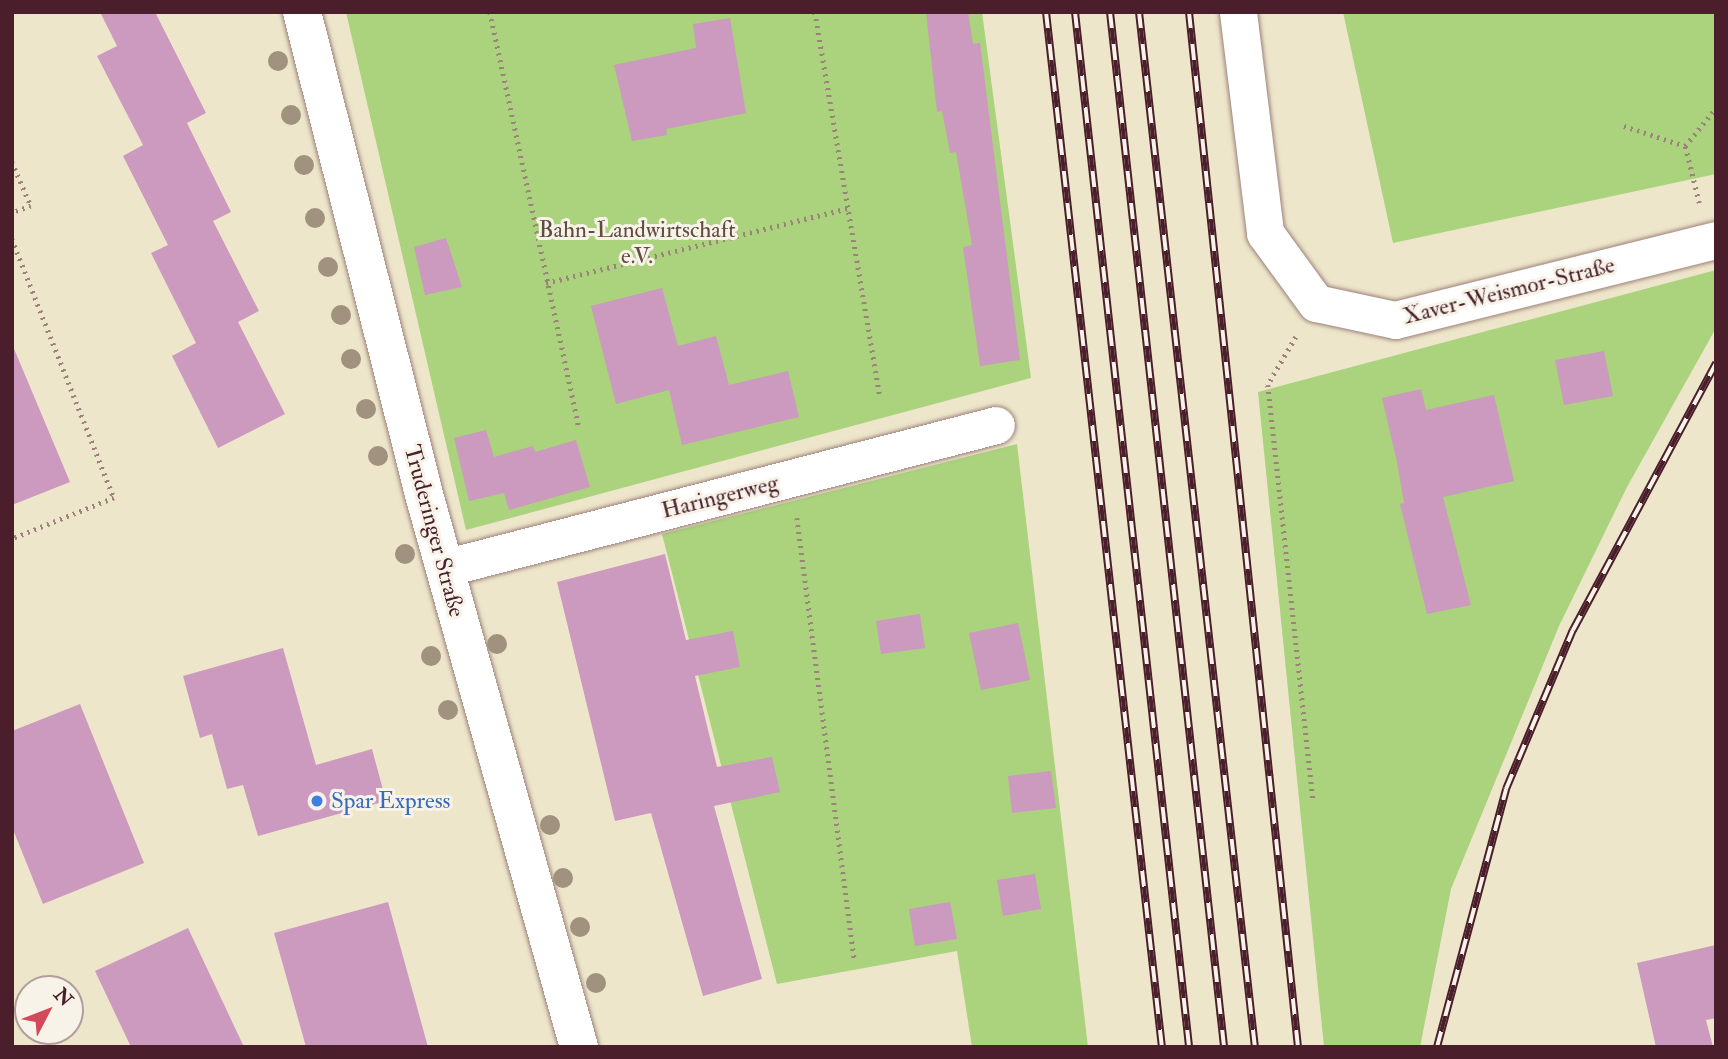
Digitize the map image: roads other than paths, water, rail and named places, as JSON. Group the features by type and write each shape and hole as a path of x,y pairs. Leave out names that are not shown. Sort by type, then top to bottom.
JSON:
{"street":[{"name":"Truderinger Straße","path":"302,12 444,568 579,1047"},
{"name":"Xaver-Weismor-Straße","path":"1238,12 1265,233 1316,303 1395,320 1712,241"},
{"name":"Haringerweg","path":"444,568 996,425"}],"railway":[{"path":"1046,12 1162,1047"},
{"path":"1075,12 1189,1047"},
{"path":"1110,12 1224,1047"},
{"path":"1139,12 1255,1047"},
{"path":"1189,12 1298,1047"},
{"path":"1437,1047 1506,789 1573,630 1716,363"}],"place":[{"name":"Spar Express","path":"317,801"}],"park label":[{"name":"Bahn-Landwirtschaft e.V.","path":"637,243"}]}
